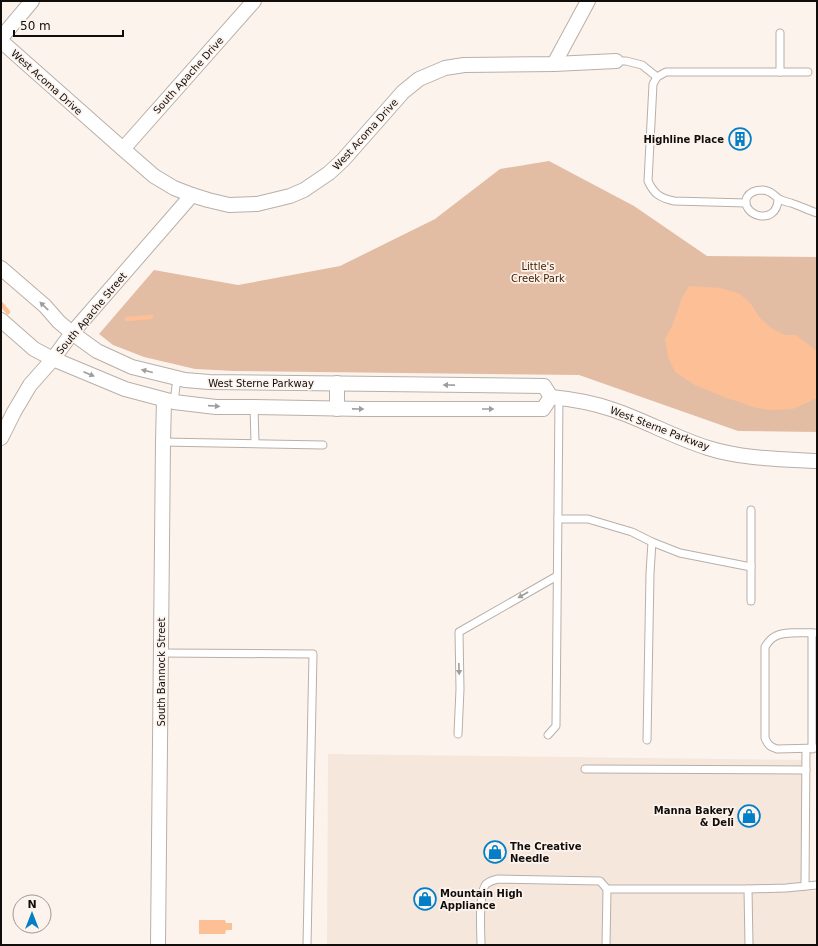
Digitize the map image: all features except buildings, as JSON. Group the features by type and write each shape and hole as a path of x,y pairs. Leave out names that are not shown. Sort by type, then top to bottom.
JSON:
{"street":[{"path":"1,38 32,1"},
{"name":"South Apache Drive","path":"123,149 254,1"},
{"path":"554,64 588,1"},
{"name":"West Acoma Drive","path":"1,41 154,176 174,188 192,195 230,204 256,204 290,196 304,190 329,173 343,160 404,92 419,79 445,68 464,65 554,64 616,61"},
{"name":"South Apache Street","path":"1,438 30,385 192,195"},
{"name":"West Sterne Parkway","path":"1,268 45,306 72,334 97,351 132,367 192,382 544,386 555,398 590,403 613,410 708,448 732,454 761,458 817,460"},
{"path":"1,320 34,349 53,359 125,389 169,401 254,408 543,409 555,398"},
{"path":"337,383 337,409"},
{"name":"South Bannock Street","path":"158,945 162,442 169,401"}],"lane":[{"path":"780,33 780,72"},
{"path":"616,61 642,64 657,77"},
{"path":"746,203 674,201 665,199 651,188 648,181 653,84 657,77 666,72 808,72"},
{"path":"778,198 776,209 772,214 765,216 751,212 746,203 747,196 753,192 763,190 772,192 778,198 817,213"},
{"path":"169,401 177,378"},
{"path":"548,735 556,726 558,519 555,398"},
{"path":"254,408 255,443"},
{"path":"162,442 323,445"},
{"path":"751,510 751,601"},
{"path":"558,519 588,519 632,532 680,553 751,567"},
{"path":"647,740 652,542"},
{"path":"458,734 460,689 459,632 557,576"},
{"path":"805,886 806,770 812,749 815,633 782,634 775,636 765,647 765,738 771,748 812,749"},
{"path":"161,653 313,654 307,945"},
{"path":"586,769 806,770"},
{"path":"481,945 482,894 485,886 490,881 498,879 600,881 607,889 606,945"},
{"path":"607,889 748,889 817,885"},
{"path":"748,889 749,945"}],"shaded area":[{"path":"689,286 721,288 740,294 751,304 760,318 771,328 785,335 796,335 817,351 817,398 793,409 770,410 757,408 695,385 675,372 668,357 665,339 672,326 682,298"},
{"path":"328,754 808,760 805,890 817,891 817,945 327,945"},
{"path":"199,920 225,920 226,923 232,923 232,930 226,930 225,934 199,934"}],"green space":[{"name":"Little's Creek Park","path":"549,161 634,206 707,256 817,257 817,432 738,431 579,375 234,371 195,369 144,357 113,345 99,334 154,270 238,285 340,266 435,219 500,169"}],"waterway":[{"path":"1,304 8,312"},
{"path":"127,319 151,317"}],"place":[{"name":"Highline Place","path":"740,139"},
{"name":"Manna Bakery & Deli","path":"749,816"},
{"name":"The Creative Needle","path":"495,852"},
{"name":"Mountain High Appliance","path":"425,899"}]}
